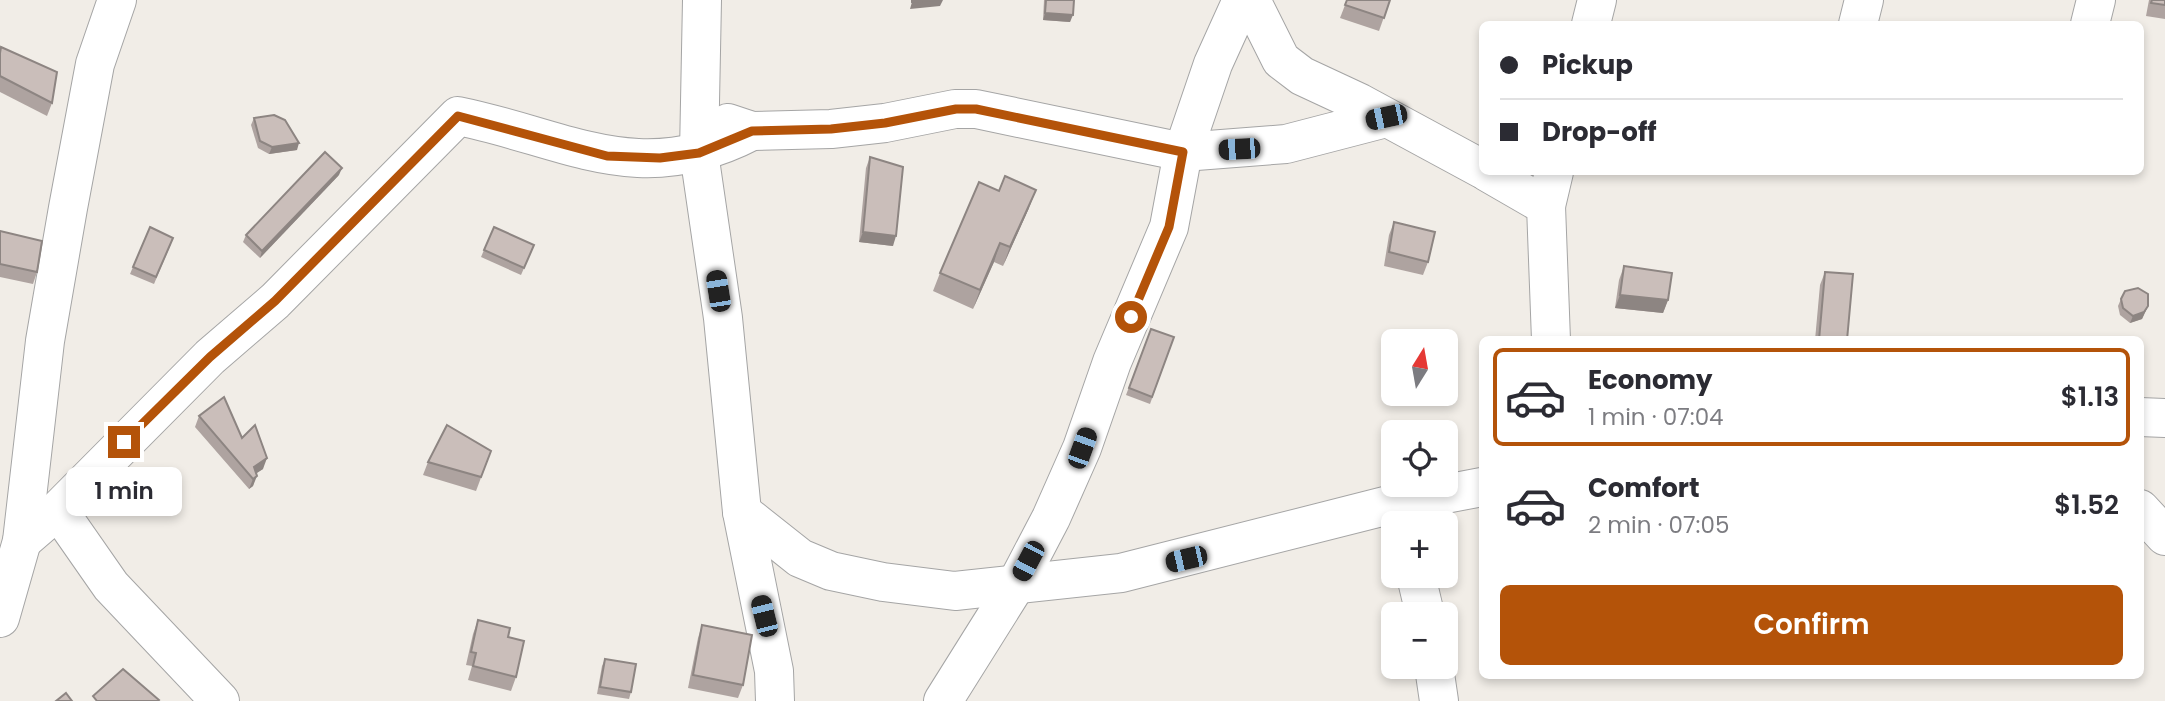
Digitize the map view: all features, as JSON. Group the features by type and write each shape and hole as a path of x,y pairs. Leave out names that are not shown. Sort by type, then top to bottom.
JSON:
{"street":[{"path":"0,618 22,541 45,341 95,64 117,0"},
{"path":"702,0 699,153 723,318 742,512 774,671 775,701"},
{"path":"943,701 1017,583 1051,518 1082,448 1112,362 1169,227 1183,152 1213,64 1242,0"},
{"path":"1251,0 1281,60 1302,76 1386,117 1479,167"},
{"path":"1592,21 1597,0"},
{"path":"1859,21 1864,0"},
{"path":"2091,21 2096,0"},
{"path":"699,108 732,125 752,131 831,129 885,123 956,109 976,109 1183,152 1286,144 1386,117"},
{"path":"22,541 58,510 180,385 275,301 458,116 607,156 660,158 699,153 752,131"},
{"path":"1498,175 1550,189 1551,336"},
{"path":"2144,418 2165,418"},
{"path":"1406,511 1479,488"},
{"path":"58,510 111,586 220,701"},
{"path":"742,512 800,558 831,571 883,582 955,591 1121,573 1381,517"},
{"path":"2144,513 2165,537"},
{"path":"1436,679 1439,701"}],"building":[{"path":"1046,0 1074,0 1073,15 1045,13"},
{"path":"1347,0 1390,0 1384,18 1345,5"},
{"path":"2152,0 2165,0 2165,5 2151,3"},
{"path":"1,47 57,72 52,103 0,76"},
{"path":"274,115 285,120 299,143 272,147 260,141 254,118"},
{"path":"325,152 342,168 262,251 246,235"},
{"path":"870,157 903,167 896,236 863,232"},
{"path":"1005,176 1036,190 1010,247 1000,243 980,290 940,273 979,182 999,191"},
{"path":"1394,222 1435,232 1428,262 1389,252"},
{"path":"150,227 173,238 156,277 133,267"},
{"path":"494,227 534,245 524,268 484,250"},
{"path":"0,231 42,241 37,272 0,264"},
{"path":"1624,266 1672,273 1668,300 1620,295"},
{"path":"1825,272 1853,274 1847,336 1819,336"},
{"path":"2138,288 2148,294 2148,306 2144,312 2133,316 2123,308 2121,299 2125,291"},
{"path":"1151,329 1174,337 1152,397 1129,388"},
{"path":"224,397 242,438 255,425 267,458 254,467 257,476 253,479 199,416"},
{"path":"447,425 491,451 481,477 428,462"},
{"path":"478,620 510,628 508,637 524,641 516,677 473,666 476,653 471,652"},
{"path":"702,625 752,635 743,685 693,675"},
{"path":"605,659 636,664 631,692 600,687"},
{"path":"123,669 159,700 97,701 93,696"},
{"path":"66,693 72,701 56,701"}],"route":[{"path":"124,442 210,357 275,301 447,123 458,116 607,156 660,158 699,153 752,131 831,129 885,123 956,109 976,109 1183,152 1178,191 1169,227 1131,317"}]}
